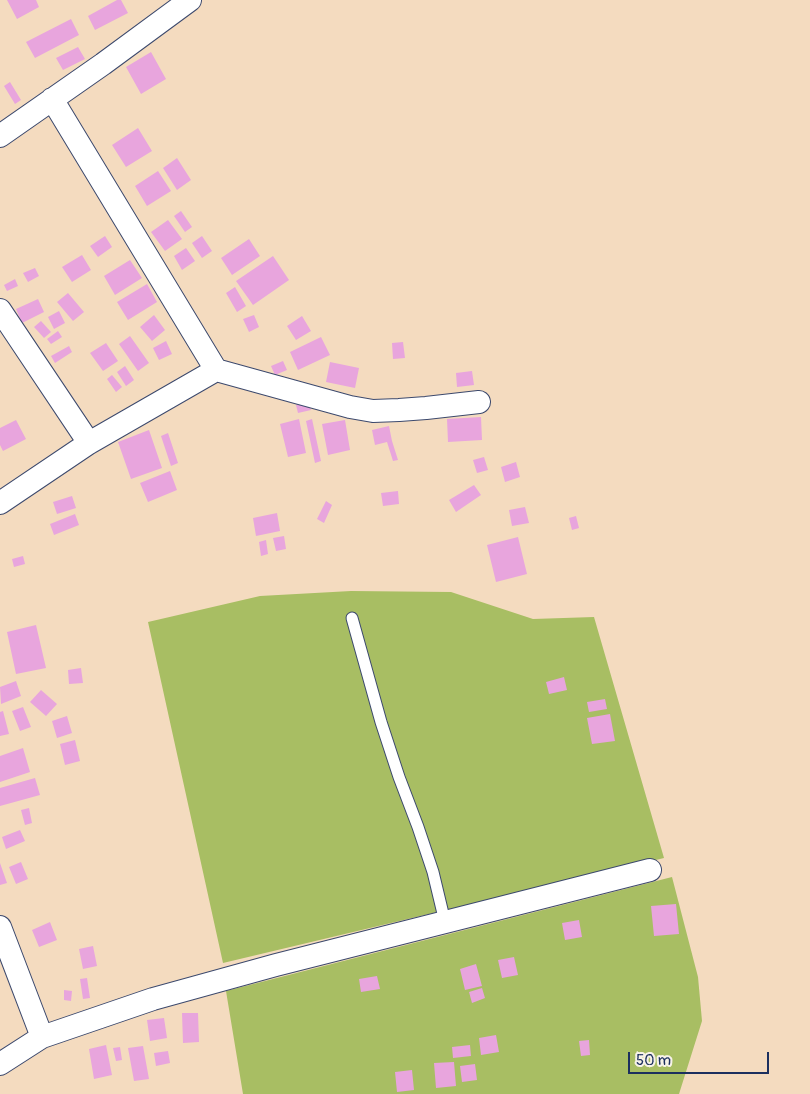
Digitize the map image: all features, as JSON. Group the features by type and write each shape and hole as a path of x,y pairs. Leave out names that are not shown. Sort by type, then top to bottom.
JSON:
{"street":[{"path":"0,136 190,0"},
{"path":"52,99 216,370 350,407 373,411 479,402"},
{"path":"0,310 89,443"},
{"path":"0,502 89,443 216,370"},
{"path":"0,1064 42,1037 153,999 276,965 650,870"},
{"path":"0,927 42,1037"}],"lane":[{"path":"352,618 381,722 433,872 444,922"}],"green space":[{"path":"351,591 451,592 533,619 594,617 664,858 223,963 148,622 260,596"},
{"path":"672,877 698,977 702,1021 679,1094 243,1094 226,991"}],"building":[{"path":"7,0 36,0 39,7 17,19"},
{"path":"117,0 121,0 128,13 95,30 88,16"},
{"path":"71,19 79,35 35,58 26,42"},
{"path":"78,47 85,59 63,70 56,58"},
{"path":"151,52 166,79 141,94 126,67"},
{"path":"10,82 21,100 15,104 4,86"},
{"path":"138,128 152,151 126,167 112,145"},
{"path":"177,158 191,180 177,190 163,168"},
{"path":"158,171 171,191 147,206 135,186"},
{"path":"181,211 192,227 185,232 174,216"},
{"path":"168,220 182,239 165,251 151,232"},
{"path":"105,236 112,247 98,257 90,246"},
{"path":"202,236 212,251 202,258 192,243"},
{"path":"249,239 260,256 232,275 221,258"},
{"path":"186,248 195,261 182,270 174,256"},
{"path":"82,255 91,270 72,282 62,267"},
{"path":"273,256 289,280 253,305 236,281"},
{"path":"130,260 142,278 115,295 104,276"},
{"path":"35,268 39,276 28,282 23,273"},
{"path":"15,279 18,286 7,291 4,285"},
{"path":"147,284 157,302 128,320 117,302"},
{"path":"235,287 246,306 237,312 226,293"},
{"path":"68,293 84,312 73,321 57,302"},
{"path":"38,299 44,312 22,323 16,309"},
{"path":"59,311 65,323 54,329 48,317"},
{"path":"154,315 165,330 152,341 140,327"},
{"path":"254,315 259,327 249,332 243,319"},
{"path":"302,316 311,331 296,340 287,326"},
{"path":"41,321 51,332 44,338 34,327"},
{"path":"58,331 62,337 51,344 47,339"},
{"path":"130,336 149,363 138,371 119,344"},
{"path":"321,337 330,355 298,370 290,352"},
{"path":"166,341 172,354 159,360 153,348"},
{"path":"403,342 405,358 393,359 392,343"},
{"path":"106,343 118,361 103,371 90,353"},
{"path":"69,346 72,352 55,363 51,356"},
{"path":"283,361 287,370 275,375 271,366"},
{"path":"330,362 359,368 355,388 326,382"},
{"path":"125,366 134,380 126,386 117,372"},
{"path":"472,371 474,385 457,387 456,373"},
{"path":"112,375 122,387 116,392 107,379"},
{"path":"308,402 311,410 298,413 296,405"},
{"path":"481,417 482,440 448,442 447,419"},
{"path":"299,419 306,453 288,457 280,424"},
{"path":"312,419 321,461 315,463 306,421"},
{"path":"16,420 26,439 3,451 0,445 0,428"},
{"path":"345,420 350,450 328,455 322,424"},
{"path":"389,426 398,460 393,461 387,442 375,445 372,430"},
{"path":"149,430 162,468 131,479 118,442"},
{"path":"168,433 178,463 171,466 161,436"},
{"path":"484,457 488,470 477,473 473,460"},
{"path":"516,462 520,477 505,482 501,467"},
{"path":"170,471 177,490 148,502 140,483"},
{"path":"474,485 481,495 456,512 449,500"},
{"path":"398,491 399,504 383,506 381,493"},
{"path":"72,496 76,508 57,514 53,502"},
{"path":"326,501 332,505 324,523 317,519"},
{"path":"525,507 529,523 512,526 509,510"},
{"path":"277,513 280,531 256,536 253,518"},
{"path":"75,514 79,525 54,535 50,524"},
{"path":"576,516 579,528 572,530 569,518"},
{"path":"284,536 286,549 276,551 273,538"},
{"path":"518,537 527,574 496,582 487,545"},
{"path":"266,540 268,554 261,556 259,542"},
{"path":"23,556 25,564 14,567 12,559"},
{"path":"36,625 46,668 16,674 7,632"},
{"path":"81,668 83,683 69,684 68,670"},
{"path":"564,677 567,690 549,694 546,682"},
{"path":"16,681 21,696 1,704 0,687"},
{"path":"41,690 57,704 46,716 30,702"},
{"path":"605,699 607,709 589,712 587,702"},
{"path":"23,707 31,727 20,731 12,711"},
{"path":"3,711 9,734 0,736 0,712"},
{"path":"610,714 615,741 592,744 587,718"},
{"path":"67,716 72,733 57,738 52,721"},
{"path":"75,740 80,761 65,765 60,744"},
{"path":"23,748 30,772 0,782 0,756"},
{"path":"35,778 40,795 0,806 0,788"},
{"path":"29,808 32,823 25,825 21,810"},
{"path":"20,830 25,841 6,849 2,837"},
{"path":"21,862 28,879 16,884 9,867"},
{"path":"0,863 7,883 0,885"},
{"path":"676,904 679,934 654,936 651,906"},
{"path":"579,920 582,937 565,940 562,923"},
{"path":"50,922 57,940 39,947 32,930"},
{"path":"93,946 97,966 83,969 79,949"},
{"path":"514,957 518,975 502,978 498,960"},
{"path":"476,964 482,986 465,990 460,969"},
{"path":"377,976 380,989 361,992 359,979"},
{"path":"87,978 90,998 83,999 80,979"},
{"path":"482,988 485,998 472,1003 469,992"},
{"path":"64,990 72,991 71,1001 64,1000"},
{"path":"182,1013 198,1013 199,1042 183,1043"},
{"path":"164,1018 167,1038 150,1041 147,1020"},
{"path":"496,1035 499,1052 481,1055 479,1038"},
{"path":"589,1040 590,1055 581,1056 579,1041"},
{"path":"106,1045 112,1075 94,1079 89,1049"},
{"path":"470,1045 471,1056 453,1058 452,1047"},
{"path":"143,1046 149,1079 134,1081 128,1048"},
{"path":"120,1047 122,1060 116,1061 113,1048"},
{"path":"168,1051 170,1063 156,1066 154,1053"},
{"path":"454,1062 456,1086 436,1088 434,1063"},
{"path":"475,1064 477,1080 462,1082 460,1066"},
{"path":"412,1070 414,1090 397,1092 395,1072"}]}
